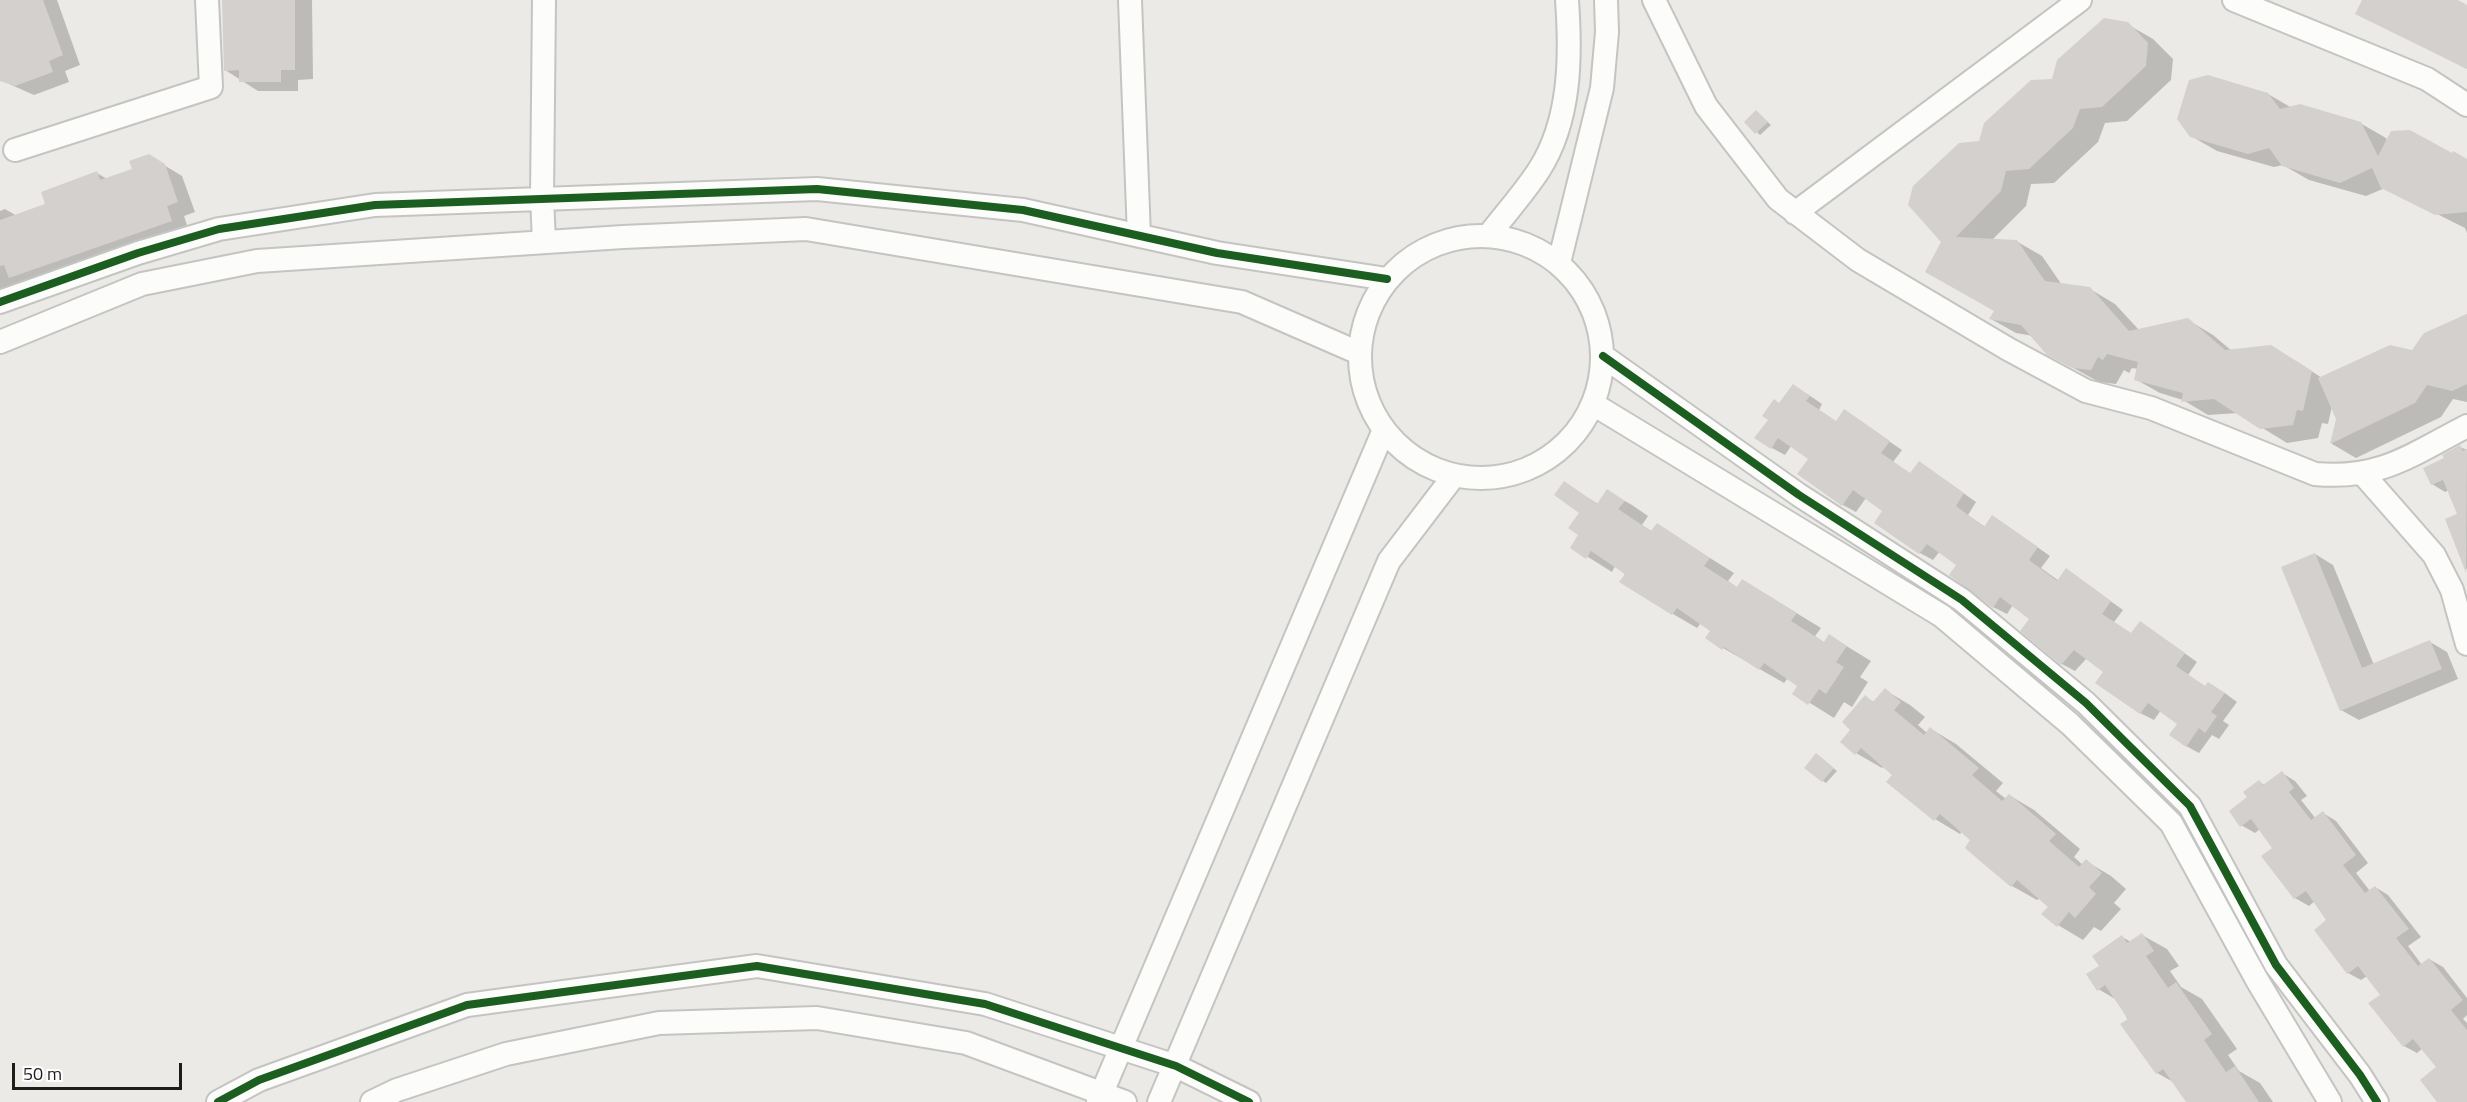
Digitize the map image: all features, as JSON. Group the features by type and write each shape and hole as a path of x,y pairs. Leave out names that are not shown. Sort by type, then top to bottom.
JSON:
{"street":[{"path":"15,150 210,87 207,0"},
{"path":"544,0 542,197 544,242"},
{"path":"1130,0 1139,236"},
{"path":"1489,236 1540,168 1557,127 1566,94 1570,49 1567,0"},
{"path":"1559,263 1602,88 1606,0"},
{"path":"1654,0 1706,106 1778,199 1858,260 2008,349 2086,391 2151,408 2315,474 2342,476 2363,474 2387,467 2467,426"},
{"path":"1795,213 2080,0"},
{"path":"2234,0 2427,79 2467,105"},
{"path":"0,302 138,253 219,229 375,205 542,197 620,197 817,189 1023,210 1217,254 1387,279"},
{"path":"0,342 142,284 257,261 544,242 806,229 1242,302 1359,352"},
{"path":"1489,236 1526,244 1559,263 1582,289 1597,321 1603,356 1593,404 1570,440 1536,466 1496,479 1453,477 1414,460 1383,432 1364,394 1359,352 1367,314 1387,279 1416,254 1451,239 1489,236"},
{"path":"1603,356 1799,495 1962,600 2086,703 2190,806 2276,965 2360,1075 2377,1102"},
{"path":"1593,404 1942,616 2070,724 2171,823 2257,980 2330,1102"},
{"path":"1100,1097 1119,1047 1383,432"},
{"path":"2363,474 2434,555 2452,590 2467,644"},
{"path":"1159,1102 1389,561 1453,477"},
{"path":"218,1102 259,1080 467,1005 757,966 985,1004 1176,1066 1249,1102"},
{"path":"372,1102 397,1090 506,1054 659,1023 817,1018 966,1043 1100,1097 1125,1102"}],"building":[{"path":"0,0 43,0 63,55 49,61 53,72 15,86 0,81"},
{"path":"222,0 295,0 295,70 281,70 281,82 239,82 239,70 224,71"},
{"path":"2362,0 2458,0 2467,5 2467,69 2355,14"},
{"path":"2104,18 2128,22 2148,43 2146,66 2102,107 2080,109 2073,128 2029,169 2006,171 2001,191 1956,237 2017,240 2045,281 2090,287 2129,331 2188,318 2225,350 2271,345 2312,371 2303,411 2297,410 2293,425 2260,429 2214,399 2181,402 2183,393 2134,380 2138,362 2107,354 2103,360 2098,357 2091,370 2072,368 2047,355 2021,325 1989,319 1994,311 1925,272 1941,242 1908,205 1913,186 1959,143 1979,141 1984,123 2031,80 2052,79 2057,60"},
{"path":"2208,75 2268,93 2280,109 2300,104 2361,122 2378,156 2391,131 2410,130 2452,153 2453,151 2467,159 2467,212 2435,215 2381,188 2372,168 2340,183 2282,166 2269,148 2248,154 2190,137 2177,119 2189,80"},
{"path":"1756,110 1768,122 1755,134 1744,122"},
{"path":"149,154 165,164 178,202 167,206 172,221 9,278 4,265 0,266 0,220 45,204 41,192 97,171 100,180 132,169 129,161"},
{"path":"2467,314 2467,384 2452,391 2427,385 2415,403 2330,444 2336,419 2318,378 2390,345 2412,350 2424,333"},
{"path":"1793,384 1810,396 1806,401 1836,421 1844,409 1890,441 1881,453 1910,473 1919,461 1964,493 1956,506 1984,527 1992,515 2038,547 2029,560 2057,581 2066,568 2111,601 2102,614 2131,633 2140,621 2185,653 2176,666 2205,686 2208,682 2225,693 2211,712 2217,716 2205,733 2199,728 2186,747 2169,735 2177,724 2148,703 2140,714 2095,683 2103,672 2074,650 2061,665 2020,631 2029,619 2000,597 1993,608 1949,575 1956,565 1927,544 1919,554 1874,523 1882,511 1853,490 1842,506 1797,474 1808,459 1778,438 1771,449 1754,438 1768,420 1762,416 1774,399 1779,403"},
{"path":"2460,445 2463,451 2467,449 2466,573 2445,519 2457,514 2443,480 2431,485 2423,468 2444,458 2442,455"},
{"path":"1564,481 1597,504 1607,489 1625,501 1618,509 1651,531 1657,523 1710,558 1704,566 1737,587 1742,579 1797,613 1791,621 1824,642 1829,634 1847,646 1836,662 1844,667 1826,694 1819,689 1808,705 1792,694 1797,686 1764,663 1759,670 1724,647 1722,650 1705,638 1710,631 1677,608 1672,615 1619,582 1625,574 1591,551 1586,559 1570,548 1578,535 1568,528 1579,513 1554,495"},
{"path":"2315,553 2362,668 2430,640 2442,669 2340,711 2281,567"},
{"path":"1885,688 1901,702 1894,710 1924,735 1930,727 1979,768 1972,775 2002,801 2009,794 2041,821 2056,834 2049,841 2079,867 2086,859 2102,873 2089,887 2096,894 2075,918 2069,912 2057,927 2041,914 2048,907 2017,880 2011,887 1980,861 1965,848 1970,840 1940,814 1934,821 1886,782 1892,775 1861,748 1855,755 1840,742 1850,730 1842,722 1865,695 1873,702"},
{"path":"1816,753 1834,768 1822,782 1804,768"},
{"path":"2282,771 2294,788 2289,792 2311,820 2323,811 2356,855 2343,865 2365,893 2375,886 2409,929 2396,938 2418,966 2429,958 2463,1000 2451,1010 2467,1030 2467,1102 2437,1102 2420,1080 2436,1067 2413,1039 2403,1047 2368,1003 2380,995 2358,966 2347,974 2314,930 2326,920 2306,891 2294,899 2261,856 2272,848 2251,819 2240,827 2229,811 2247,797 2243,792 2259,780 2263,785"},
{"path":"2142,933 2154,951 2146,956 2168,988 2176,982 2212,1034 2204,1040 2226,1072 2235,1066 2259,1102 2186,1102 2163,1069 2156,1074 2120,1024 2128,1019 2105,985 2097,991 2086,974 2099,966 2092,956 2122,935 2127,943"}],"cycle path":[{"path":"0,302 138,253 219,229 375,205 817,189 1023,210 1217,253 1387,279"},
{"path":"1603,356 1799,495 1962,600 2086,703 2190,806 2276,965 2360,1075 2377,1102"},
{"path":"218,1102 259,1080 467,1005 757,966 985,1004 1176,1066 1249,1102"}]}
